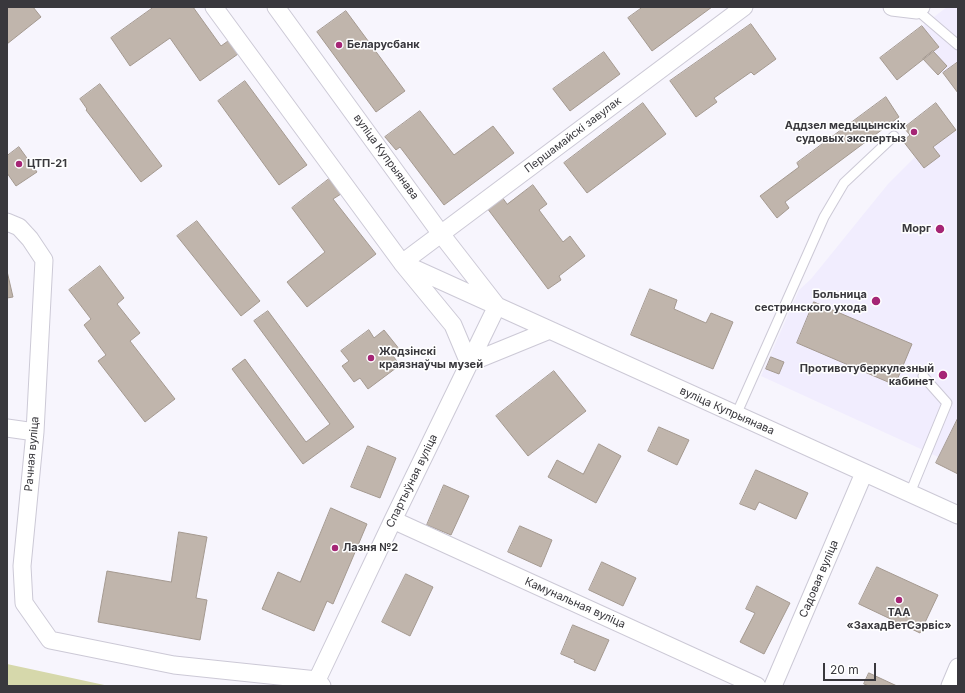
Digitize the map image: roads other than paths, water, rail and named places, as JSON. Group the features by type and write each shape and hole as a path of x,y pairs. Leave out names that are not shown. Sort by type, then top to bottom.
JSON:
{"street":[{"name":"вуліца Купрыянава","path":"214,7 402,263 453,324 469,363"},
{"name":"вуліца Купрыянава","path":"276,7 441,234 497,306"},
{"name":"Першамайскі завулак","path":"402,263 744,7"},
{"path":"892,7 919,8"},
{"name":"Рачная вуліца","path":"7,222 18,227 30,239 44,260 35,432 22,566 24,603 50,640 174,665 318,684"},
{"name":"вуліца Купрыянава","path":"402,263 958,515"},
{"name":"Спартыўная вуліца","path":"318,684 393,520 497,306"},
{"path":"469,363 550,330"},
{"path":"7,428 35,432"},
{"name":"Садовая вуліца","path":"773,686 864,473"},
{"name":"Камунальная вуліца","path":"393,520 757,686"},
{"path":"950,686 958,667"}],"lane":[{"path":"919,8 958,46"},
{"path":"736,415 824,217 844,183 894,136"},
{"path":"910,493 947,403 923,376"}],"place":[{"name":"Беларусбанк","path":"339,45"},
{"name":"Аддзел медыцынскіх судовых экспертыз","path":"914,132"},
{"name":"ЦТП-21","path":"19,164"},
{"name":"Морг","path":"940,229"},
{"name":"Больница сестринского ухода","path":"876,301"},
{"name":"Жодзінскі краязнаўчы музей","path":"371,358"},
{"name":"Противотуберкулезный кабинет","path":"943,375"},
{"name":"Лазня №2","path":"335,548"},
{"name":"ТАА «ЗахадВетСэрвіс»","path":"899,600"}]}
